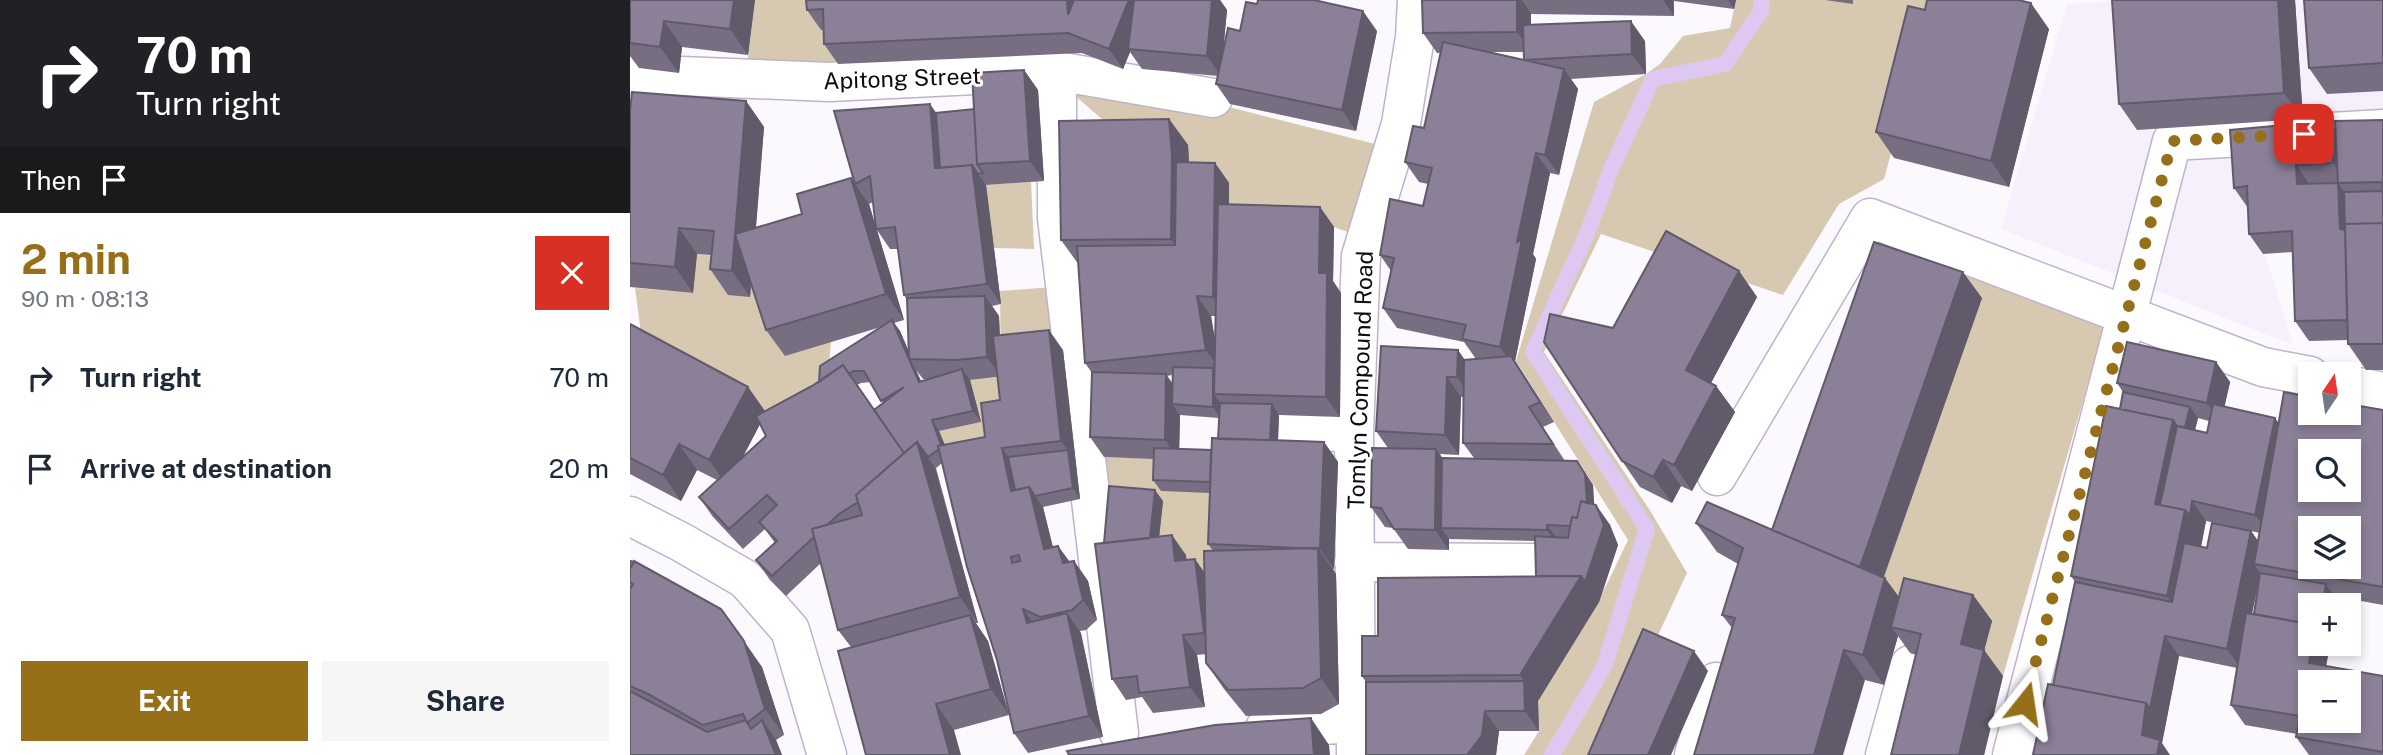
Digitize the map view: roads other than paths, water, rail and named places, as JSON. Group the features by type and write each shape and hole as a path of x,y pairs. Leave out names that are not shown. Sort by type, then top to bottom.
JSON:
{"street":[{"name":"Tomlyn Compound Road","path":"1228,730 1357,739 1354,433 1361,256 1401,124 1415,37 1417,0"},
{"path":"1057,71 1057,218 1118,733"},
{"name":"Apitong Street","path":"630,74 828,82 1057,71 1213,99"},
{"path":"2012,755 2172,141 2383,129"},
{"path":"1717,476 1870,218 2263,367 2298,374"},
{"path":"2361,387 2383,392"},
{"path":"1291,429 1354,433"},
{"path":"630,516 745,579 790,630 827,755"},
{"path":"1354,562 1541,563"},
{"path":"1694,755 1727,649"},
{"path":"1885,755 1910,665"}],"waterway":[{"path":"1552,755 1604,667 1647,529 1533,352 1587,234 1612,167 1653,79 1725,64 1761,11 1762,0"}]}
